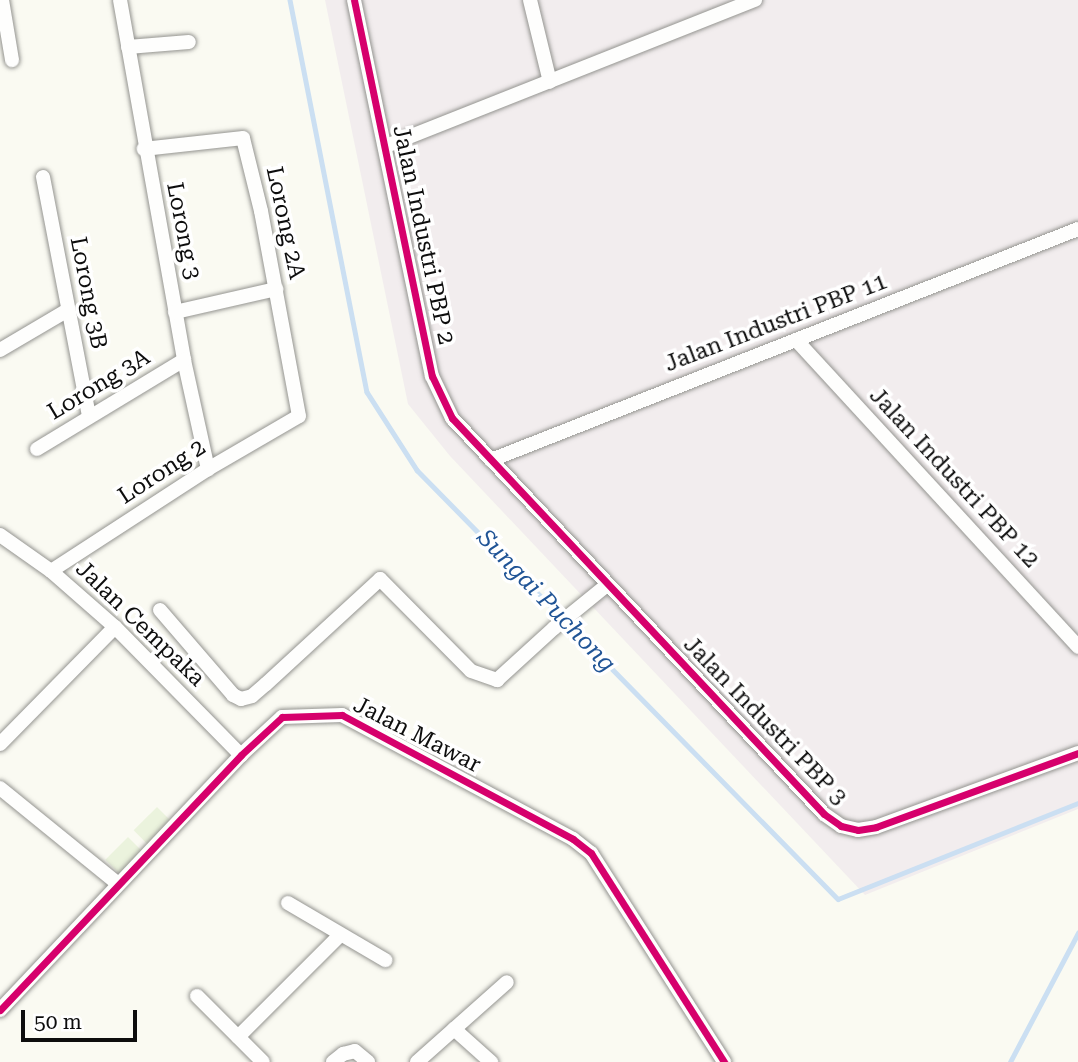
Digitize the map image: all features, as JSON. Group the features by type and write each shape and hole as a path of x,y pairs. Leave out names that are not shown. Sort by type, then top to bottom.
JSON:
{"street":[{"path":"2,0 12,60"},
{"name":"Lorong 3","path":"120,0 144,149 184,360 208,469"},
{"name":"Jalan Industri PBP 2","path":"354,0 432,376 452,418 491,460"},
{"path":"530,0 550,82"},
{"path":"386,146 755,0"},
{"path":"128,47 188,42"},
{"name":"Lorong 2A","path":"144,149 243,138 276,289 299,416"},
{"name":"Lorong 3B","path":"43,177 89,417"},
{"name":"Jalan Industri PBP 11","path":"491,460 1078,229"},
{"path":"175,312 276,289"},
{"path":"0,350 68,310"},
{"name":"Jalan Industri PBP 12","path":"796,340 1078,647"},
{"name":"Lorong 3A","path":"37,449 184,360"},
{"name":"Lorong 2","path":"51,571 208,469 299,416"},
{"name":"Jalan Industri PBP 3","path":"491,460 824,814 841,825 858,830 876,827 1078,753"},
{"name":"Jalan Cempaka","path":"0,535 51,571 115,627 241,755"},
{"path":"160,610 233,695 241,699 251,696 267,684 380,579 471,671 496,680 607,585"},
{"path":"0,744 115,627"},
{"name":"Jalan Mawar","path":"1,1005 241,755 282,717 342,715 573,839 591,853 724,1062"},
{"path":"0,788 118,884"},
{"path":"288,903 385,960"},
{"path":"238,1037 340,935"},
{"path":"417,1062 508,982"},
{"path":"197,996 263,1062"},
{"path":"454,1029 491,1062"},
{"path":"333,1062 342,1054 355,1051 368,1062"}],"shaded area":[{"path":"325,0 1078,0 1078,809 865,895 450,456 408,404"}],"green space":[{"path":"157,807 171,821 148,844 134,830"},
{"path":"128,837 142,851 120,874 105,860"}],"waterway":[{"name":"Sungai Puchong","path":"290,0 367,392 417,470 838,899 1078,803"},
{"name":"Sungai Puchong","path":"1010,1062 1078,933"}],"cycle path":[{"path":"354,0 432,376 452,418 824,814 841,826 858,830 876,827 1078,753"},
{"path":"0,1010 241,755 282,717 342,715 573,839 591,853 724,1062"}]}
